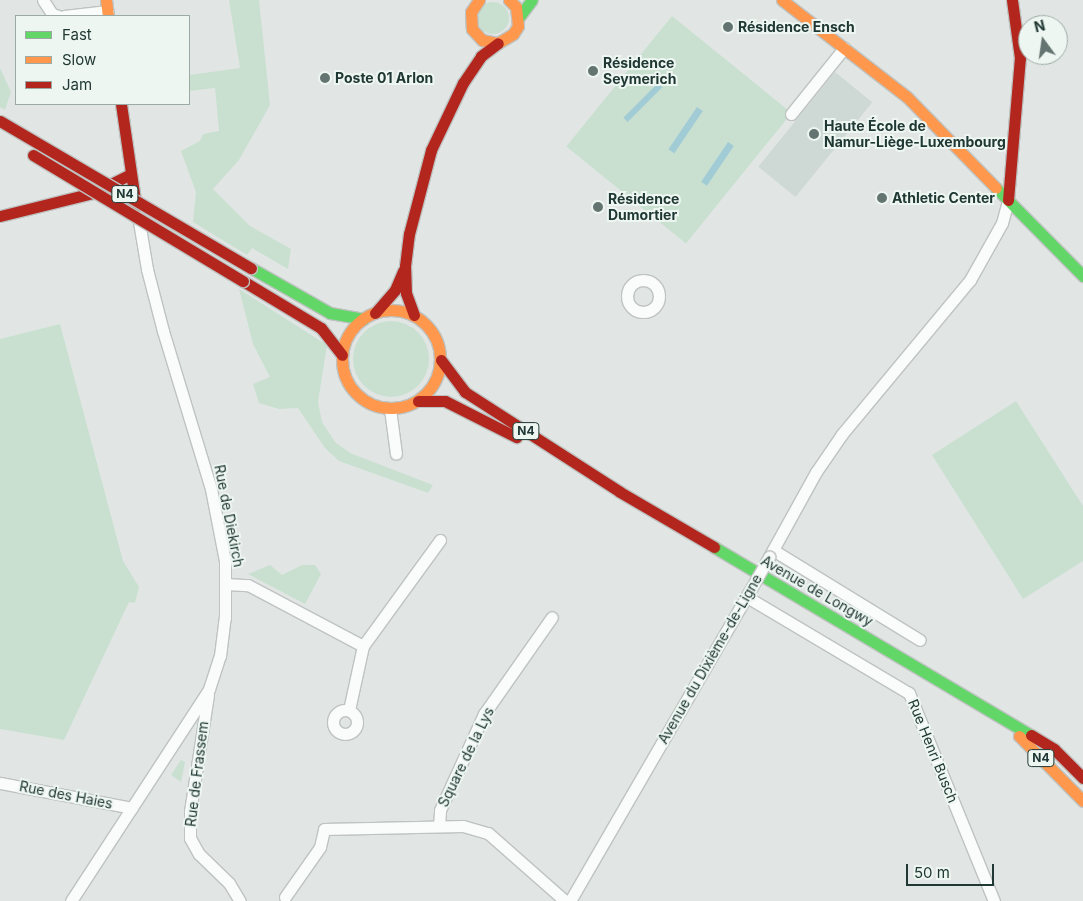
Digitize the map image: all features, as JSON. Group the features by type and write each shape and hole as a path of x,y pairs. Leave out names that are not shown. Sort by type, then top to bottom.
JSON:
{"main road":[{"path":"509,0 519,18"},
{"path":"463,82 481,56 513,34 519,18 532,0"},
{"path":"782,0 907,96 1083,276"},
{"path":"1008,200 1020,58 1012,0"},
{"path":"414,316 406,293 405,266 409,234 428,158 463,82 471,52 472,29 470,17 477,1"},
{"path":"472,29 482,40 498,43"},
{"name":"Rue de Diekirch","path":"121,105 136,207"},
{"name":"N4","path":"0,121 330,313 363,319"},
{"name":"N4","path":"0,136 321,328 342,355"},
{"path":"0,216 93,193 131,174"},
{"path":"93,193 136,207"},
{"path":"375,313 395,290 405,266"},
{"name":"N4","path":"395,310 414,316 434,334 441,360 465,392 620,492 445,401 418,401 390,409 360,398 349,386 343,371 342,355 352,329 363,319 375,313 395,310"},
{"path":"418,401 430,390 438,376 441,360"},
{"name":"Avenue de Longwy","path":"620,492 1054,749 1083,778"},
{"name":"Avenue de Longwy","path":"998,716 1083,801"}],"street":[{"path":"43,0 52,14 55,15"},
{"path":"70,15 107,9"},
{"path":"791,114 844,48"},
{"name":"Avenue du Dixième-de-Ligne","path":"570,901 747,596 816,472 842,434 970,280 1002,223 1008,200"},
{"name":"Rue de Diekirch","path":"71,901 210,689 220,656 226,584 225,561 211,489 163,331 147,269 136,207"},
{"path":"390,409 396,454"},
{"path":"349,710 364,646 440,540"},
{"path":"771,554 920,640"},
{"path":"226,584 248,585 364,646"},
{"name":"Rue Henri Busch","path":"747,596 909,693 994,901"},
{"name":"Square de la Lys","path":"439,826 440,810 484,714 552,617"},
{"name":"Rue de Frassem","path":"210,689 190,811 190,838 199,854 229,883 240,901"},
{"path":"180,737 200,747"},
{"name":"Rue des Haies","path":"0,783 132,808"},
{"name":"Square de la Lys","path":"285,897 320,847 324,829 463,826 488,833 565,901"}],"shaded area":[{"name":"Haute École de Namur-Liège-Luxembourg","path":"835,72 872,102 796,197 758,167"}],"green space":[{"path":"229,0 259,0 270,105 239,160 213,189 250,226 291,249 288,269 252,248 247,255 193,222 196,192 181,151 200,141 203,134 219,131 215,88 190,91 190,75 240,68"},
{"path":"493,2 504,7 509,18 504,29 493,34 482,29 477,18 482,7"},
{"path":"672,16 792,113 686,243 566,147"},
{"path":"0,68 11,92 5,110 0,107"},
{"path":"239,289 327,345 318,402 322,422 335,442 350,453 433,485 428,493 339,461 325,448 298,408 279,409 259,403 253,384 270,377 253,344"},
{"path":"391,321 406,324 418,332 426,344 429,359 426,374 418,386 406,394 391,397 376,394 364,386 356,374 353,359 356,344 364,332 376,324"},
{"path":"60,324 123,561 139,587 135,603 129,602 64,740 0,729 0,339"},
{"path":"1016,401 1083,506 1083,561 1023,599 932,455"},
{"path":"270,565 282,575 302,565 315,565 321,574 305,604 248,574"},
{"path":"181,760 185,762 181,782 171,775"}],"water":[{"path":"658,83 662,87 628,122 623,118"},
{"path":"697,107 703,111 674,153 668,149"},
{"path":"728,142 734,146 707,186 701,182"}],"traffic: fast":[{"path":"519,17 532,0"},
{"path":"996,188 1083,276"},
{"path":"251,268 330,313 363,319"},
{"path":"714,547 1031,735"}],"traffic: slow":[{"path":"106,0 108,15"},
{"path":"479,0 471,12 472,29 482,40 498,43 513,34 518,26 516,7 509,0"},
{"path":"782,0 907,97 996,188"},
{"path":"391,310 410,314 426,324 436,340 440,359 436,378 426,394 410,404 391,408 372,404 356,394 346,378 342,359 346,340 356,324 372,314 391,310"},
{"path":"1019,736 1083,801"}],"traffic: jam":[{"path":"1008,200 1020,58 1012,0"},
{"path":"414,315 406,293 405,266 409,234 431,150 463,83 481,56 498,43"},
{"path":"121,105 136,207 133,206"},
{"path":"0,121 251,268"},
{"path":"33,155 243,281"},
{"path":"0,216 93,193 131,174"},
{"path":"375,313 395,290 403,271"},
{"path":"243,281 321,328 342,355"},
{"path":"441,360 465,392 620,492 714,547"},
{"path":"418,401 445,401 516,437"},
{"path":"1031,735 1054,749 1083,778"}],"place":[{"name":"Résidence Ensch","path":"728,27"},
{"name":"Résidence Seymerich","path":"593,71"},
{"name":"Poste 01 Arlon","path":"325,78"},
{"name":"Haute École de Namur-Liège-Luxembourg","path":"814,134"},
{"name":"Athletic Center","path":"882,198"},
{"name":"Résidence Dumortier","path":"598,207"}]}
